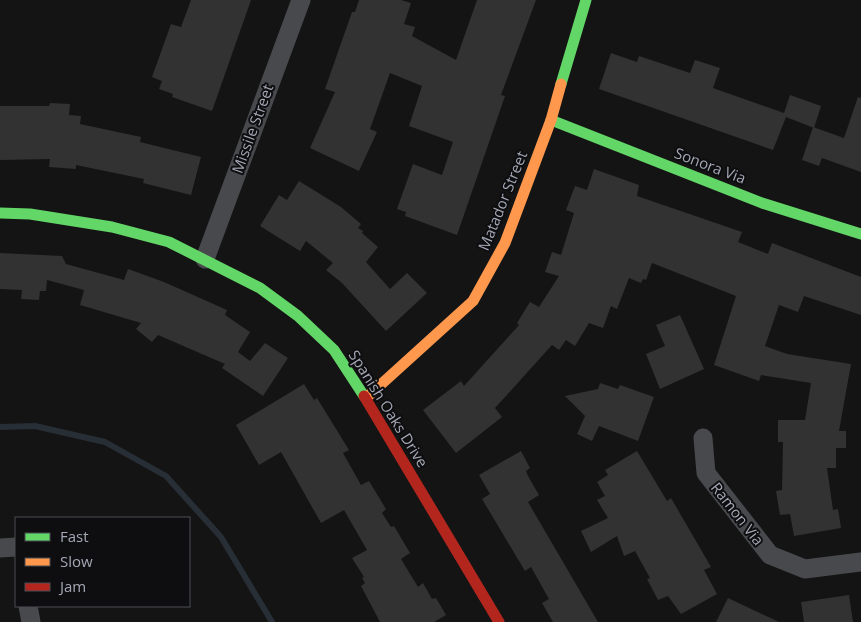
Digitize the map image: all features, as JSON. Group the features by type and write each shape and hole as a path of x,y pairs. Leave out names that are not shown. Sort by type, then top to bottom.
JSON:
{"street":[{"name":"Missile Street","path":"205,259 301,0"},
{"name":"Matador Street","path":"366,398 472,301 504,243 551,120 586,0"},
{"name":"Sonora Via","path":"551,120 762,203 861,234"},
{"name":"Spanish Oaks Drive","path":"0,213 30,214 112,227 169,242 260,288 298,316 334,350 366,398 498,622"},
{"name":"Ramon Via","path":"703,438 706,473 770,555 805,570 861,562"},
{"path":"0,548 15,547"},
{"path":"28,607 31,622"}],"building":[{"path":"191,0 251,0 212,111 172,97 173,94 159,89 162,81 152,77 171,24 181,27"},
{"path":"359,0 401,0 411,3 404,24 415,27 412,36 456,60 477,0 536,0 501,95 505,96 457,235 405,216 406,212 397,209 413,164 442,175 453,142 409,126 422,86 390,73 370,129 377,132 359,171 310,148 335,92 325,89 352,12 355,12"},
{"path":"611,53 637,62 639,56 690,73 695,60 720,68 713,88 784,113 790,95 821,106 814,128 786,117 773,150 599,89"},
{"path":"858,97 861,98 861,172 822,158 819,166 802,160 813,127 844,138"},
{"path":"50,103 70,104 69,115 81,116 80,124 141,137 140,142 201,157 191,195 143,183 144,179 76,165 76,169 49,167 50,159 0,160 0,106 49,106"},
{"path":"594,169 639,185 637,196 742,232 738,242 768,254 772,243 861,277 861,315 804,296 798,312 779,305 765,346 787,354 851,364 839,431 846,431 846,448 836,448 836,468 827,468 833,510 838,509 841,528 794,536 790,514 780,515 776,491 782,490 783,442 778,442 778,420 805,420 811,383 761,375 759,381 714,365 736,296 652,263 646,280 643,279 641,283 629,278 617,309 611,306 603,328 589,323 575,346 566,340 559,350 552,345 495,408 502,417 456,453 423,410 461,381 464,386 519,325 517,323 530,302 539,307 559,276 545,272 552,252 561,255 574,213 566,210 575,186 587,190"},
{"path":"299,181 341,207 361,224 358,228 378,247 366,262 390,289 407,273 427,293 386,331 342,283 326,270 333,263 306,241 300,251 260,226 279,195 287,200"},
{"path":"0,253 62,256 66,264 124,280 128,269 164,282 227,310 225,315 250,332 238,352 250,361 265,343 288,358 263,396 222,368 225,364 158,335 152,342 136,329 141,323 80,305 84,290 47,280 46,291 40,291 39,300 21,299 22,290 0,289"},
{"path":"680,315 704,369 660,389 646,354 665,346 656,325"},
{"path":"600,383 618,389 620,385 654,397 638,441 599,426 592,441 577,434 585,416 565,396 598,389"},
{"path":"304,384 314,400 317,398 349,450 343,453 361,485 369,481 386,509 382,513 391,527 394,526 410,553 401,559 418,587 423,583 432,599 436,598 446,615 434,622 380,622 361,586 365,583 362,578 364,577 352,558 367,550 344,510 321,523 281,452 259,465 236,425"},
{"path":"521,451 530,468 526,471 528,476 539,495 528,502 598,622 553,622 542,603 549,599 531,567 525,571 482,499 490,494 479,475"},
{"path":"637,451 667,501 671,498 711,567 704,570 717,594 681,614 668,596 658,600 647,579 650,578 635,551 624,556 617,536 591,552 581,531 608,518 597,500 605,496 597,482 608,475 605,470"},
{"path":"849,595 853,622 804,622 801,602"},
{"path":"728,598 779,622 716,622"}],"waterway":[{"path":"0,427 35,426 105,442 166,476 221,537 272,622"}],"traffic: fast":[{"path":"561,84 586,0"},
{"path":"551,120 762,203 861,234"},
{"path":"0,213 30,214 112,227 169,242 260,288 298,316 334,350 364,396"}],"traffic: slow":[{"path":"366,398 473,301 505,243 551,120 561,84"}],"traffic: jam":[{"path":"364,396 499,622"}]}
